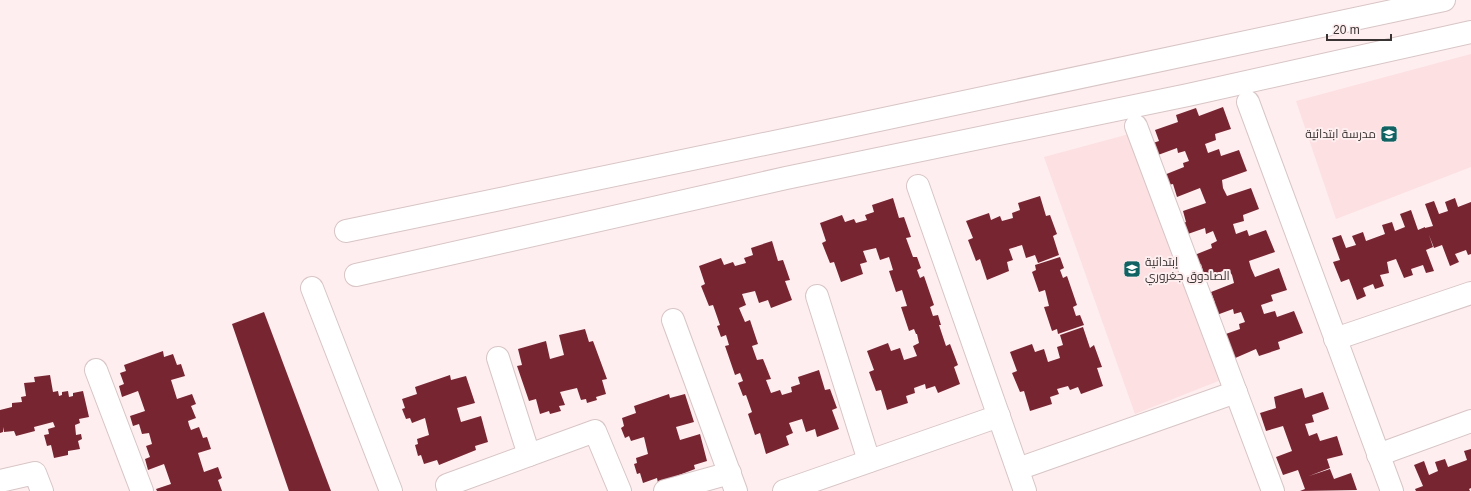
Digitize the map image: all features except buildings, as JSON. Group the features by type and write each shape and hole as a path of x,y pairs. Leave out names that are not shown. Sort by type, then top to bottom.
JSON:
{"street":[{"path":"346,231 819,133 1444,0"},
{"path":"356,275 786,178 1188,95 1471,32"},
{"path":"1248,102 1392,491"},
{"path":"1136,126 1272,491"},
{"path":"918,186 1025,491"},
{"path":"312,288 390,491"},
{"path":"1335,339 1471,293"},
{"path":"817,296 869,461"},
{"path":"665,491 733,482 673,320"},
{"path":"498,358 529,455"},
{"path":"96,370 142,491"},
{"path":"1018,469 1236,392"},
{"path":"784,491 999,416"},
{"path":"1378,455 1471,421"},
{"path":"449,491 447,485 595,431 620,491"},
{"path":"0,481 35,472 42,491"}],"shaded area":[{"name":"مدرسة ابتدائية","path":"1471,54 1471,167 1336,219 1296,101"},
{"name":"إبتدائية الصادوق جغروري","path":"1133,133 1221,380 1135,414 1044,157"}],"place":[{"name":"مدرسة ابتدائية","path":"1389,134"},
{"name":"إبتدائية الصادوق جغروري","path":"1132,269"}]}
